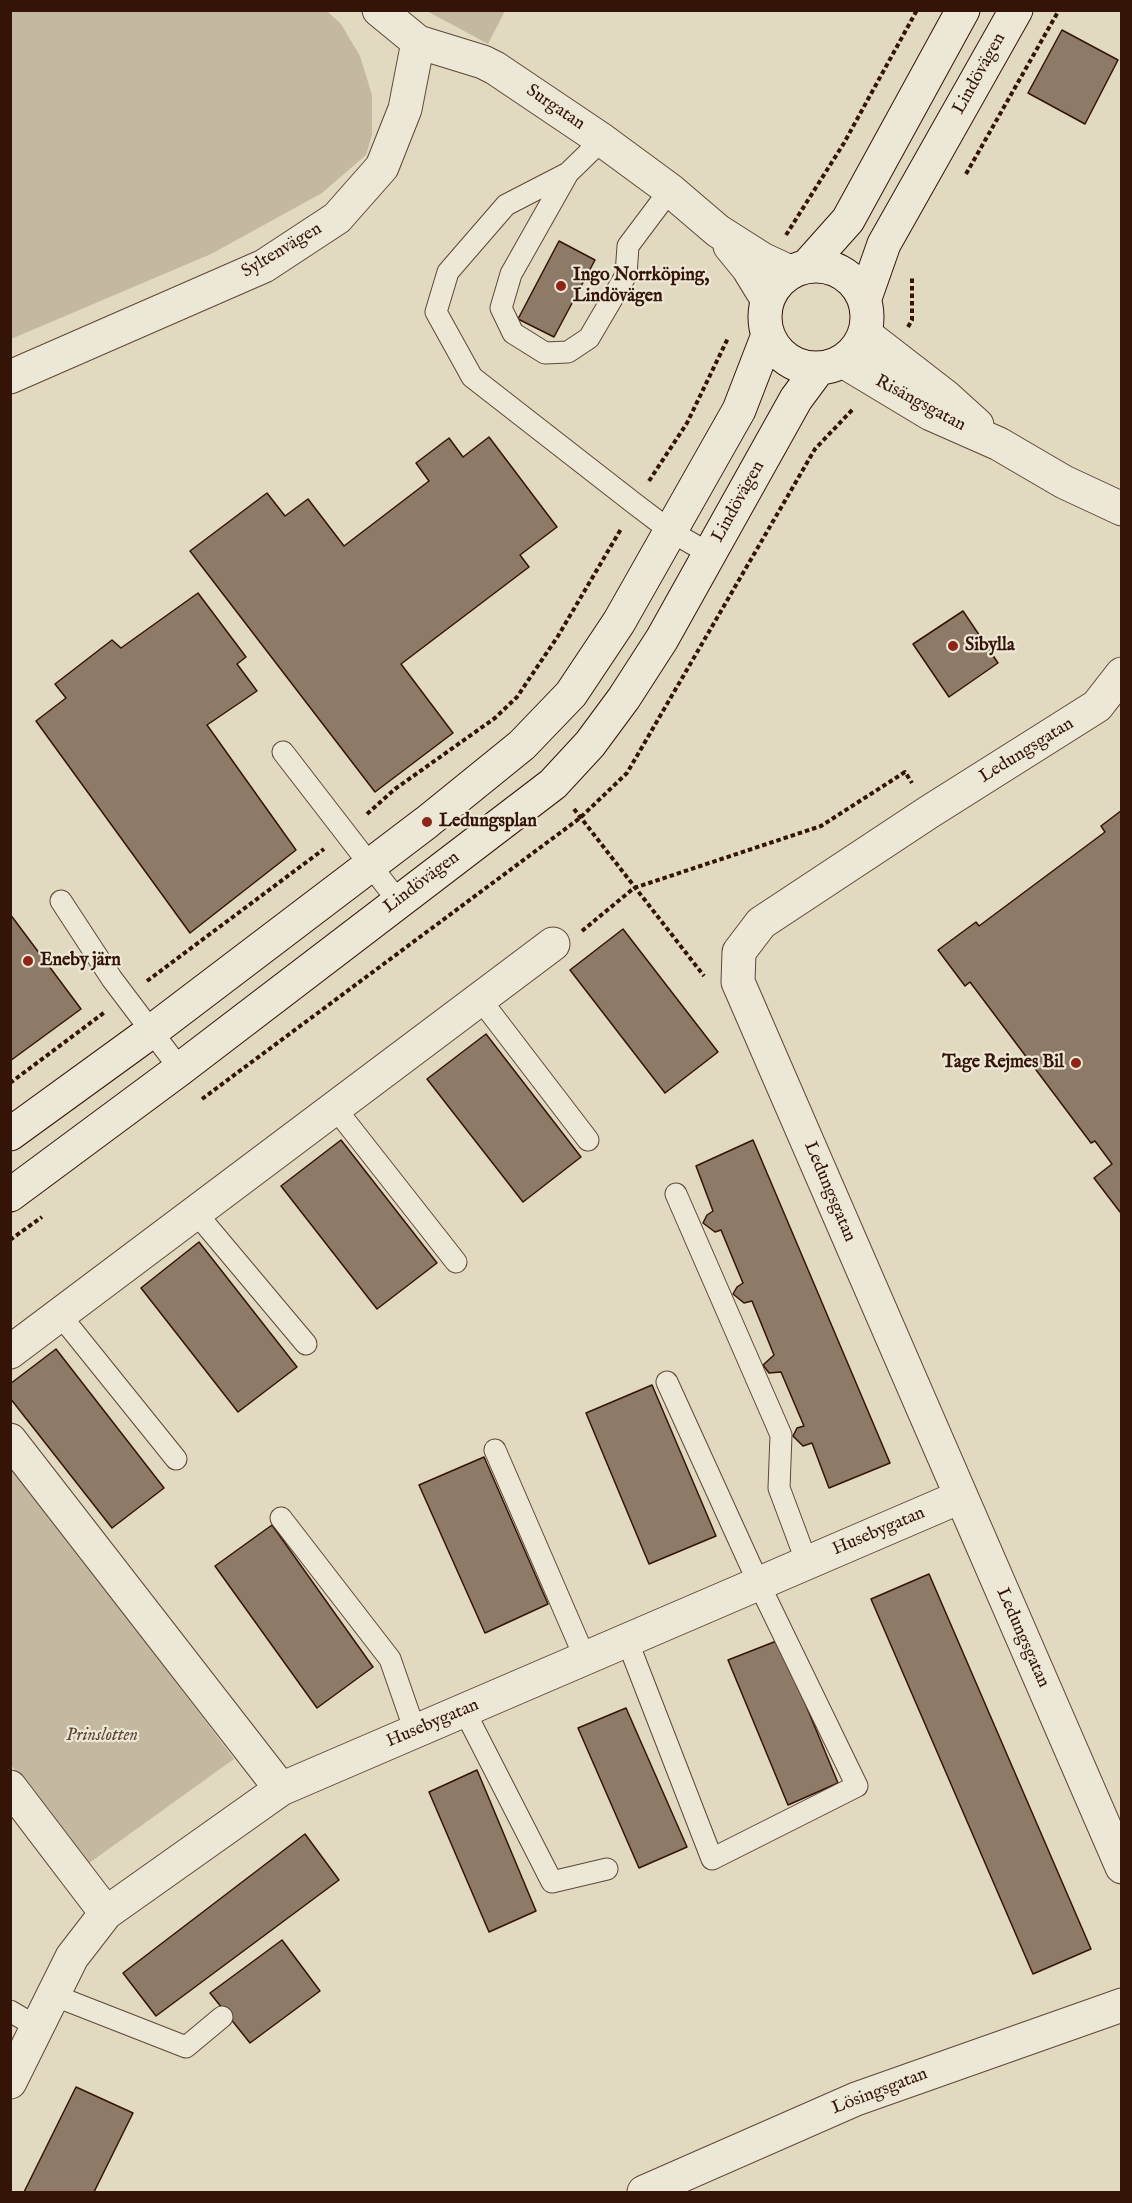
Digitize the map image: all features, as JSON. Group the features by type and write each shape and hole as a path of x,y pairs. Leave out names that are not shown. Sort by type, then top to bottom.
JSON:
{"street":[{"name":"Surgatan","path":"379,10 418,42 489,65 554,106 670,190 718,231 748,267 767,300"},
{"path":"788,267 825,266 842,272 856,283 865,298 868,316 865,334 856,349 831,364 808,368 791,362 777,350 768,335 764,317 767,300 788,267 848,220 963,10"},
{"name":"Lindövägen","path":"865,298 884,244 1016,10"},
{"name":"Syltenvägen","path":"10,377 264,266 337,218 382,167 405,109 418,42"},
{"name":"Surgatan","path":"718,231 788,267"},
{"name":"Risängsgatan","path":"865,334 883,367 930,414 999,444 1064,482 1122,509"},
{"path":"10,1134 152,1031 427,822 522,745 571,694 619,622 739,410 768,335"},
{"name":"Lindövägen","path":"10,1195 180,1069 553,783 590,744 624,698 662,639 796,399 831,364"},
{"name":"Risängsgatan","path":"831,364 883,367"},
{"name":"Ledungsgatan","path":"1122,674 1097,706 929,812 761,923 739,952 738,982 1122,1867"},
{"path":"10,1352 553,944"},
{"path":"10,1440 281,1789"},
{"name":"Husebygatan","path":"10,2082 24,2019 53,1995 72,1957 106,1913 281,1789 960,1497"},
{"path":"10,1786 106,1913"},
{"name":"Lösingsgatan","path":"644,2193 856,2099 1122,2005"}],"lane":[{"path":"602,140 568,173 511,274 501,308 513,333 545,353 568,352 589,338 626,275 628,246 670,190"},
{"path":"568,173 506,205 448,272 436,312 472,377 672,532 710,554"},
{"path":"283,752 398,901"},
{"path":"61,901 126,996 180,1069"},
{"path":"480,999 588,1140"},
{"path":"335,1108 456,1262"},
{"path":"676,1194 781,1435 779,1488 807,1563"},
{"path":"196,1213 306,1344"},
{"path":"60,1315 176,1459"},
{"path":"627,1640 712,1859 857,1786 759,1584 667,1382"},
{"path":"495,1450 585,1658"},
{"path":"281,1518 390,1659 416,1731"},
{"path":"464,1710 552,1882 607,1869"},
{"path":"53,1995 186,2047 222,2017"}],"path":[{"path":"788,267 844,143 917,10"},
{"path":"960,183 1059,10"},
{"path":"200,1100 580,818 627,773 814,448 853,409 912,320 911,277 915,266"},
{"path":"10,1083 345,833 395,789 495,718 517,697 558,636 635,504 687,423 730,332"},
{"path":"495,718 522,745"},
{"path":"553,944 577,935 634,888 821,826 905,772 929,812"},
{"path":"553,783 706,978 738,982"},
{"path":"10,1240 48,1212"}],"green space":[{"path":"11,11 327,11 341,24 360,56 372,95 372,135 366,155 322,193 211,254 11,339"},
{"path":"427,11 505,11 488,44"},
{"name":"Prinslotten","path":"10,1462 234,1759 85,1866 11,1765"}],"building":[{"path":"1062,30 1118,60 1085,124 1028,93"},
{"path":"559,241 595,260 554,337 518,319"},
{"path":"489,437 557,527 520,555 529,567 401,664 453,733 375,792 190,551 267,493 285,516 308,499 344,546 429,481 416,463 449,438 463,457"},
{"path":"198,593 246,657 237,664 257,691 207,725 296,850 190,933 36,721 66,698 55,684 112,640 121,648"},
{"path":"963,611 998,663 949,697 913,644"},
{"name":"Tage Rejmes Bil","path":"1122,810 1122,1211 1120,1212 1094,1178 1112,1164 1095,1141 1091,1143 970,982 965,986 938,950 976,922 979,926 1105,832 1101,826"},
{"name":"Eneby järn","path":"10,914 81,1009 10,1061"},
{"path":"623,929 718,1052 665,1093 570,970"},
{"path":"486,1034 581,1157 523,1202 427,1079"},
{"path":"341,1140 437,1263 377,1309 281,1186"},
{"path":"753,1140 890,1463 829,1488 812,1443 803,1446 793,1436 797,1428 804,1426 781,1372 769,1373 763,1365 774,1355 752,1301 744,1303 733,1294 743,1283 721,1230 715,1232 703,1223 707,1215 713,1211 696,1166"},
{"path":"199,1242 297,1367 238,1412 141,1288"},
{"path":"56,1349 164,1488 112,1528 10,1398 10,1384"},
{"path":"652,1385 716,1536 649,1564 586,1413"},
{"path":"484,1457 548,1604 485,1633 419,1485"},
{"path":"272,1525 373,1667 317,1708 215,1566"},
{"path":"929,1574 1091,1949 1033,1974 871,1599"},
{"path":"779,1640 838,1783 788,1805 728,1660"},
{"path":"626,1708 687,1847 639,1868 578,1728"},
{"path":"477,1770 536,1911 489,1932 429,1792"},
{"path":"305,1834 339,1880 156,2016 123,1973"},
{"path":"282,1940 320,1991 250,2043 210,1993"},
{"path":"76,2087 133,2113 94,2192 24,2192"}],"place":[{"name":"Ingo Norrköping, Lindövägen","path":"561,286"},
{"name":"Sibylla","path":"953,646"},
{"name":"Ledungsplan","path":"427,822"},
{"name":"Eneby järn","path":"28,961"},
{"name":"Tage Rejmes Bil","path":"1076,1063"}]}
